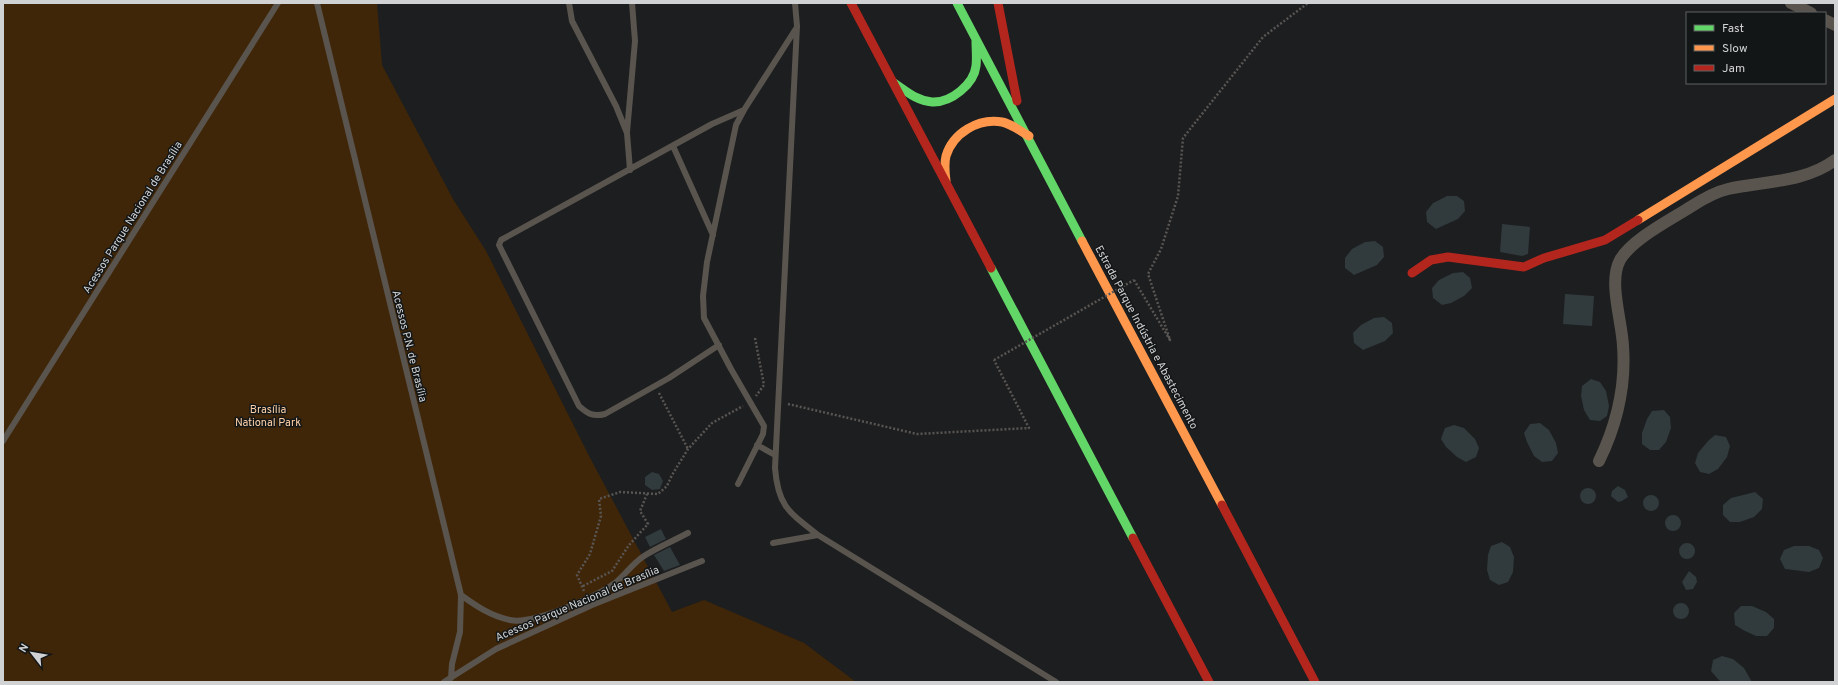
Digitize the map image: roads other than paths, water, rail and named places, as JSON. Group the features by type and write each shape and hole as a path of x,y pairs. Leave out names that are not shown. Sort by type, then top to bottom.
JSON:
{"main road":[{"path":"851,3 1209,682"},
{"name":"Estrada Parque Indústria e Abastecimento","path":"957,3 1029,136 1315,682"},
{"path":"998,3 1020,120"},
{"path":"892,81 914,97 933,102 952,97 968,85 976,67 976,39"},
{"path":"1412,273 1431,260 1448,257 1524,266 1544,258 1605,240 1835,99"},
{"path":"946,182 947,155 954,140 967,128 983,122 1001,122 1029,136"}],"street":[{"path":"1791,3 1809,12"},
{"path":"1826,20 1835,25"},
{"path":"1599,461 1609,440 1619,402 1623,375 1624,346 1615,276 1620,260 1631,246 1704,198 1727,189 1801,177 1835,160"}],"lane":[{"name":"Acessos Parque Nacional de Brasília","path":"3,441 278,3"},
{"name":"Acessos P.N. de Brasília","path":"317,3 461,595 460,632 452,664 451,678"},
{"path":"569,3 572,21 616,106 627,133"},
{"path":"630,170 627,133 635,41 632,3"},
{"path":"795,3 797,26 775,455 776,478 781,500 788,512 818,535 1056,682"},
{"path":"738,484 763,434 764,426 704,318 703,296 713,235 736,125 797,26"},
{"path":"719,345 655,386 605,414 596,417 588,414 579,406 499,247 501,240 673,146 744,110"},
{"path":"673,146 713,235"},
{"path":"757,445 775,455"},
{"name":"Acessos Parque Nacional de Brasília","path":"461,595 479,608 511,620 525,620 554,612 587,599 614,584 643,557 688,533"},
{"path":"773,543 818,535"},
{"name":"Acessos Parque Nacional de Brasília","path":"444,682 496,649 592,605 702,561"}],"park label":[{"name":"Brasília National Park","path":"268,415"}]}
